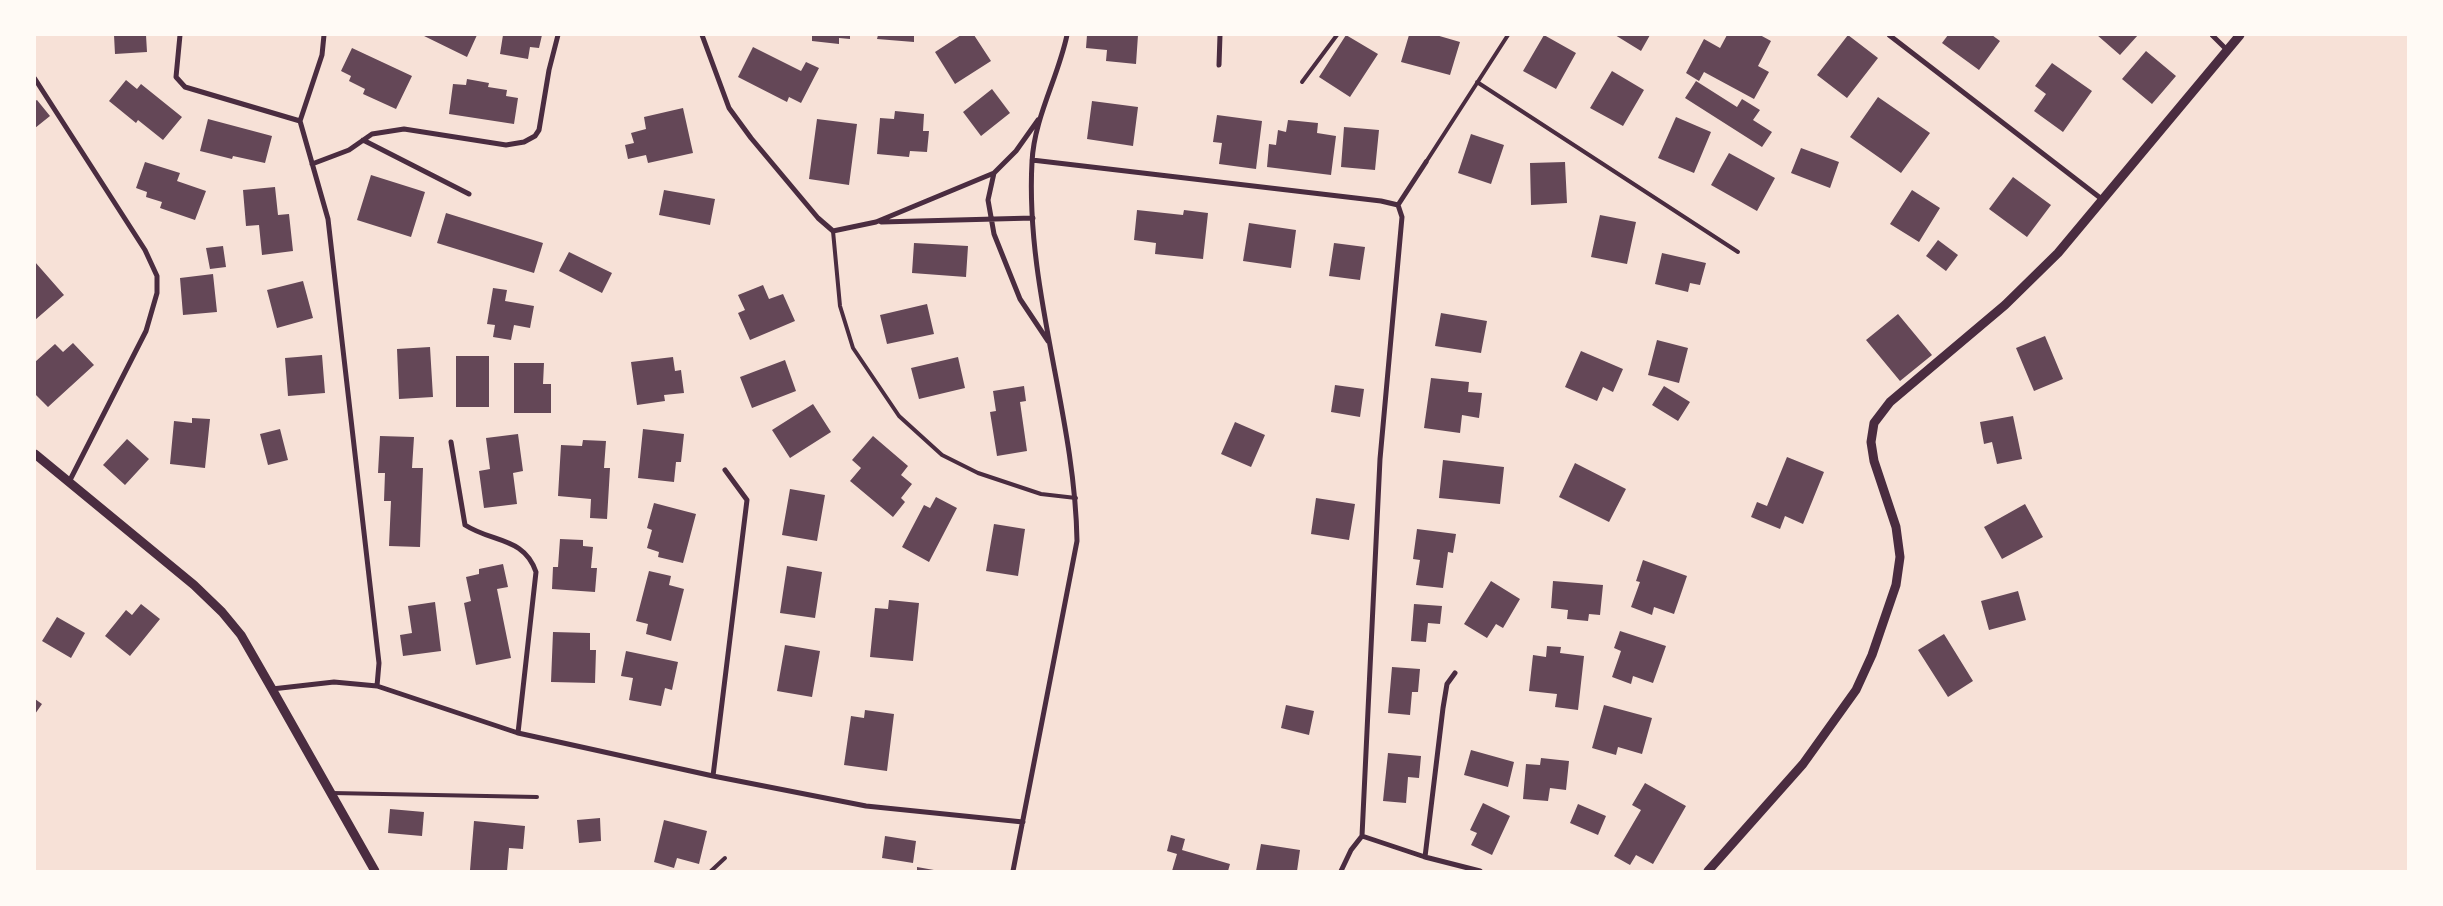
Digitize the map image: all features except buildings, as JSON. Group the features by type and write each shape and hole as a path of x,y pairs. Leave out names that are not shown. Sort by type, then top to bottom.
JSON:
{"street":[{"path":"180,35 176,77 185,87 300,121"},
{"path":"324,35 322,54 300,121 328,219 379,663 377,686"},
{"path":"312,164 349,150 372,134 404,129 506,145 524,142 534,136 539,130 549,70 558,35"},
{"path":"702,35 729,108 751,138 818,218 833,231 876,222 1032,218"},
{"path":"1013,871 1077,541 1076,498 1037,270 1032,218 1032,160 1040,117 1067,35"},
{"path":"1220,35 1220,65"},
{"path":"1890,35 2103,201"},
{"path":"2212,35 2227,50"},
{"path":"1708,871 1803,764 1856,690 1872,655 1896,585 1900,557 1896,527 1874,461 1871,442 1874,423 1890,402 2005,305 2058,253 2240,35"},
{"path":"35,79 145,250 157,276 157,293 146,331 69,482"},
{"path":"876,222 994,173 1016,151 1040,117"},
{"path":"363,140 469,194"},
{"path":"1032,160 1381,201 1398,205"},
{"path":"1398,205 1426,162"},
{"path":"994,173 988,200 994,234 1020,298 1050,344"},
{"path":"1341,871 1351,850 1362,836 1380,459 1402,217 1398,205"},
{"path":"451,442 460,506 465,525 478,534 521,548 532,560 536,572 518,733"},
{"path":"35,454 194,585 222,612 241,635 375,871"},
{"path":"713,776 747,500 725,470"},
{"path":"1425,857 1442,708 1447,684 1455,673"},
{"path":"272,689 334,682 377,686 518,733 713,776 866,806 1023,822"},
{"path":"1362,836 1425,857 1480,871"}],"lane":[{"path":"1302,82 1337,35"},
{"path":"1426,162 1508,35"},
{"path":"1477,82 1738,252"},
{"path":"833,231 840,306 853,348 899,416 942,455 978,473 1041,494 1076,498"},
{"path":"332,793 537,797"},
{"path":"711,871 725,858"}]}
